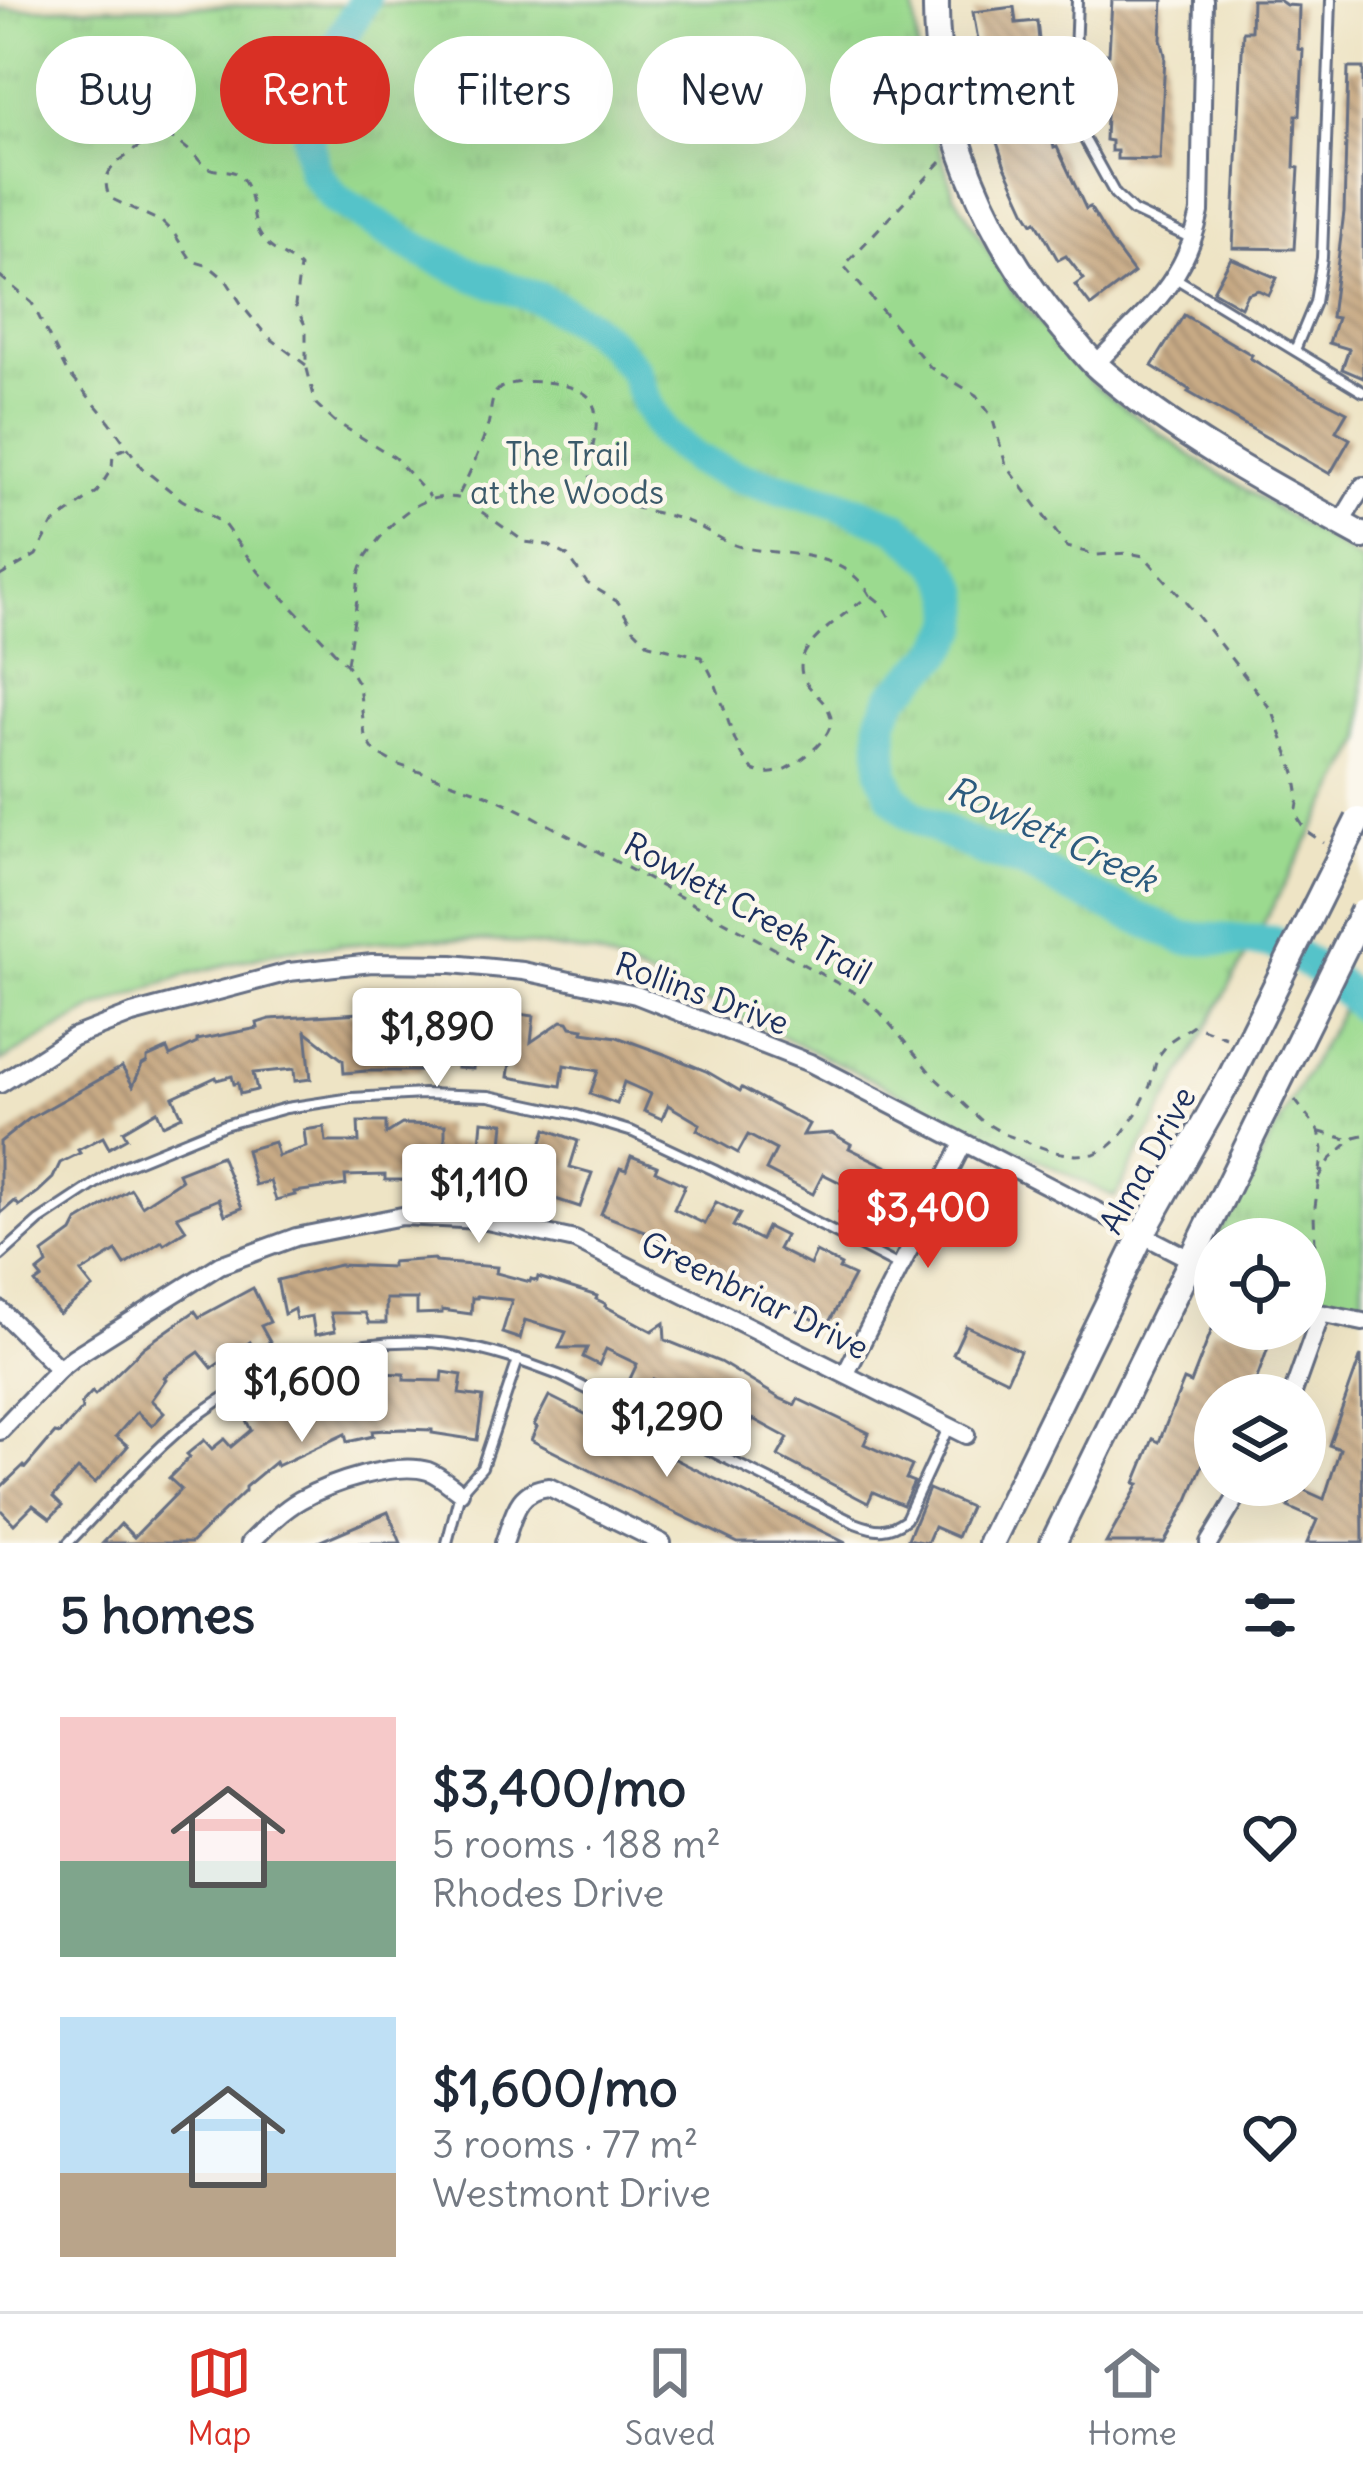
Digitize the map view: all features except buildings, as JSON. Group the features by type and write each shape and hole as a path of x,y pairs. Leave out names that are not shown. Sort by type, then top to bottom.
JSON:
{"main road":[{"path":"936,0 936,26 955,127 970,174 1022,277 1095,365 1184,433 1352,530"},
{"name":"Alma Drive","path":"991,1543 1141,1236 1230,1078 1360,815"},
{"path":"1053,1543 1363,911"}],"street":[{"path":"1095,365 1176,278 1194,240 1199,212 1204,0"},
{"path":"1352,530 1363,485"},
{"name":"Rollins Drive","path":"0,1084 73,1037 133,1015 289,972 373,963 523,971 636,995 810,1064 1194,1262"},
{"path":"846,1373 964,1144"},
{"name":"Greenbriar Drive","path":"0,1431 59,1369 220,1264 296,1237 402,1216 482,1220 575,1240 958,1431"},
{"path":"1326,1309 1363,1322"},
{"path":"0,1310 59,1369"},
{"path":"250,1543 301,1499 347,1480 395,1470 425,1470 460,1492"},
{"path":"504,1543 525,1494 549,1486 662,1543"},
{"path":"1209,1543 1231,1506"}],"lane":[{"path":"1077,0 1073,111 1084,140 1115,194 1133,211 1194,240"},
{"path":"1295,350 1315,302 1322,258 1331,0"},
{"path":"1176,278 1363,392"},
{"path":"0,1256 40,1221 119,1168 224,1125 286,1108 423,1094 489,1096 632,1132 901,1267"},
{"path":"68,1543 200,1414 287,1364 331,1351 400,1342 453,1344 561,1376 876,1531 906,1519 958,1431"},
{"path":"447,1543 460,1492 482,1467 518,1360"}],"path":[{"path":"305,365 266,335 226,280 209,266 192,261 162,222 110,198 105,181 115,164 154,137 165,135 209,169 230,170 240,176 263,240 300,267 295,305 307,334 305,365 320,409 394,457 432,498"},
{"path":"942,163 844,266 932,368 976,395 992,417 1006,465 1067,547 1097,555 1144,556 1198,616 1273,712 1295,773 1296,815 1306,831 1323,842"},
{"name":"Rowlett Creek Trail","path":"0,276 32,303 66,370 142,468 182,500 223,523 259,572 347,665 359,686 365,737 383,758 531,815 859,995 962,1104 1004,1134 1055,1152 1094,1154 1119,1138 1150,1086 1157,1058 1192,1025 1225,1036"},
{"path":"458,498 498,389 526,381 571,385 585,392 593,404 596,433 589,474 605,492 624,505 689,522 737,546 823,560 856,575 890,618"},
{"path":"0,576 36,555 52,525 81,506 107,479 113,453 129,448"},
{"path":"347,665 362,562 400,514 432,498 458,498 525,542 548,544 568,556 587,583 618,602 649,644 701,657 748,766 761,773 776,773 796,764 831,725 826,706 802,674 802,660 825,631 870,595"},
{"path":"1286,1092 1318,1131 1323,1148 1314,1218"},
{"path":"1318,1131 1346,1139 1360,1136"},
{"path":"1318,1179 1330,1160 1360,1136"}],"green space":[{"name":"The Trail at the Woods","path":"913,0 917,36 830,36 830,144 938,144 953,192 1013,292 1091,383 1193,457 1363,562 1363,740 1115,1197 765,1028 595,954 509,942 422,938 286,950 188,974 95,1008 0,1062 0,9"},
{"path":"1363,970 1363,1312 1326,1302 1326,1218 1227,1218"}],"waterway":[{"name":"Rowlett Creek","path":"364,0 317,81 310,116 308,140 314,172 336,199 421,251 543,300 586,324 634,370 664,434 696,460 897,527 939,563 956,592 956,626 938,654 894,695 882,720 883,773 893,796 911,814 939,829 983,850 1023,861 1183,938 1273,942 1328,975 1363,1008"}]}
